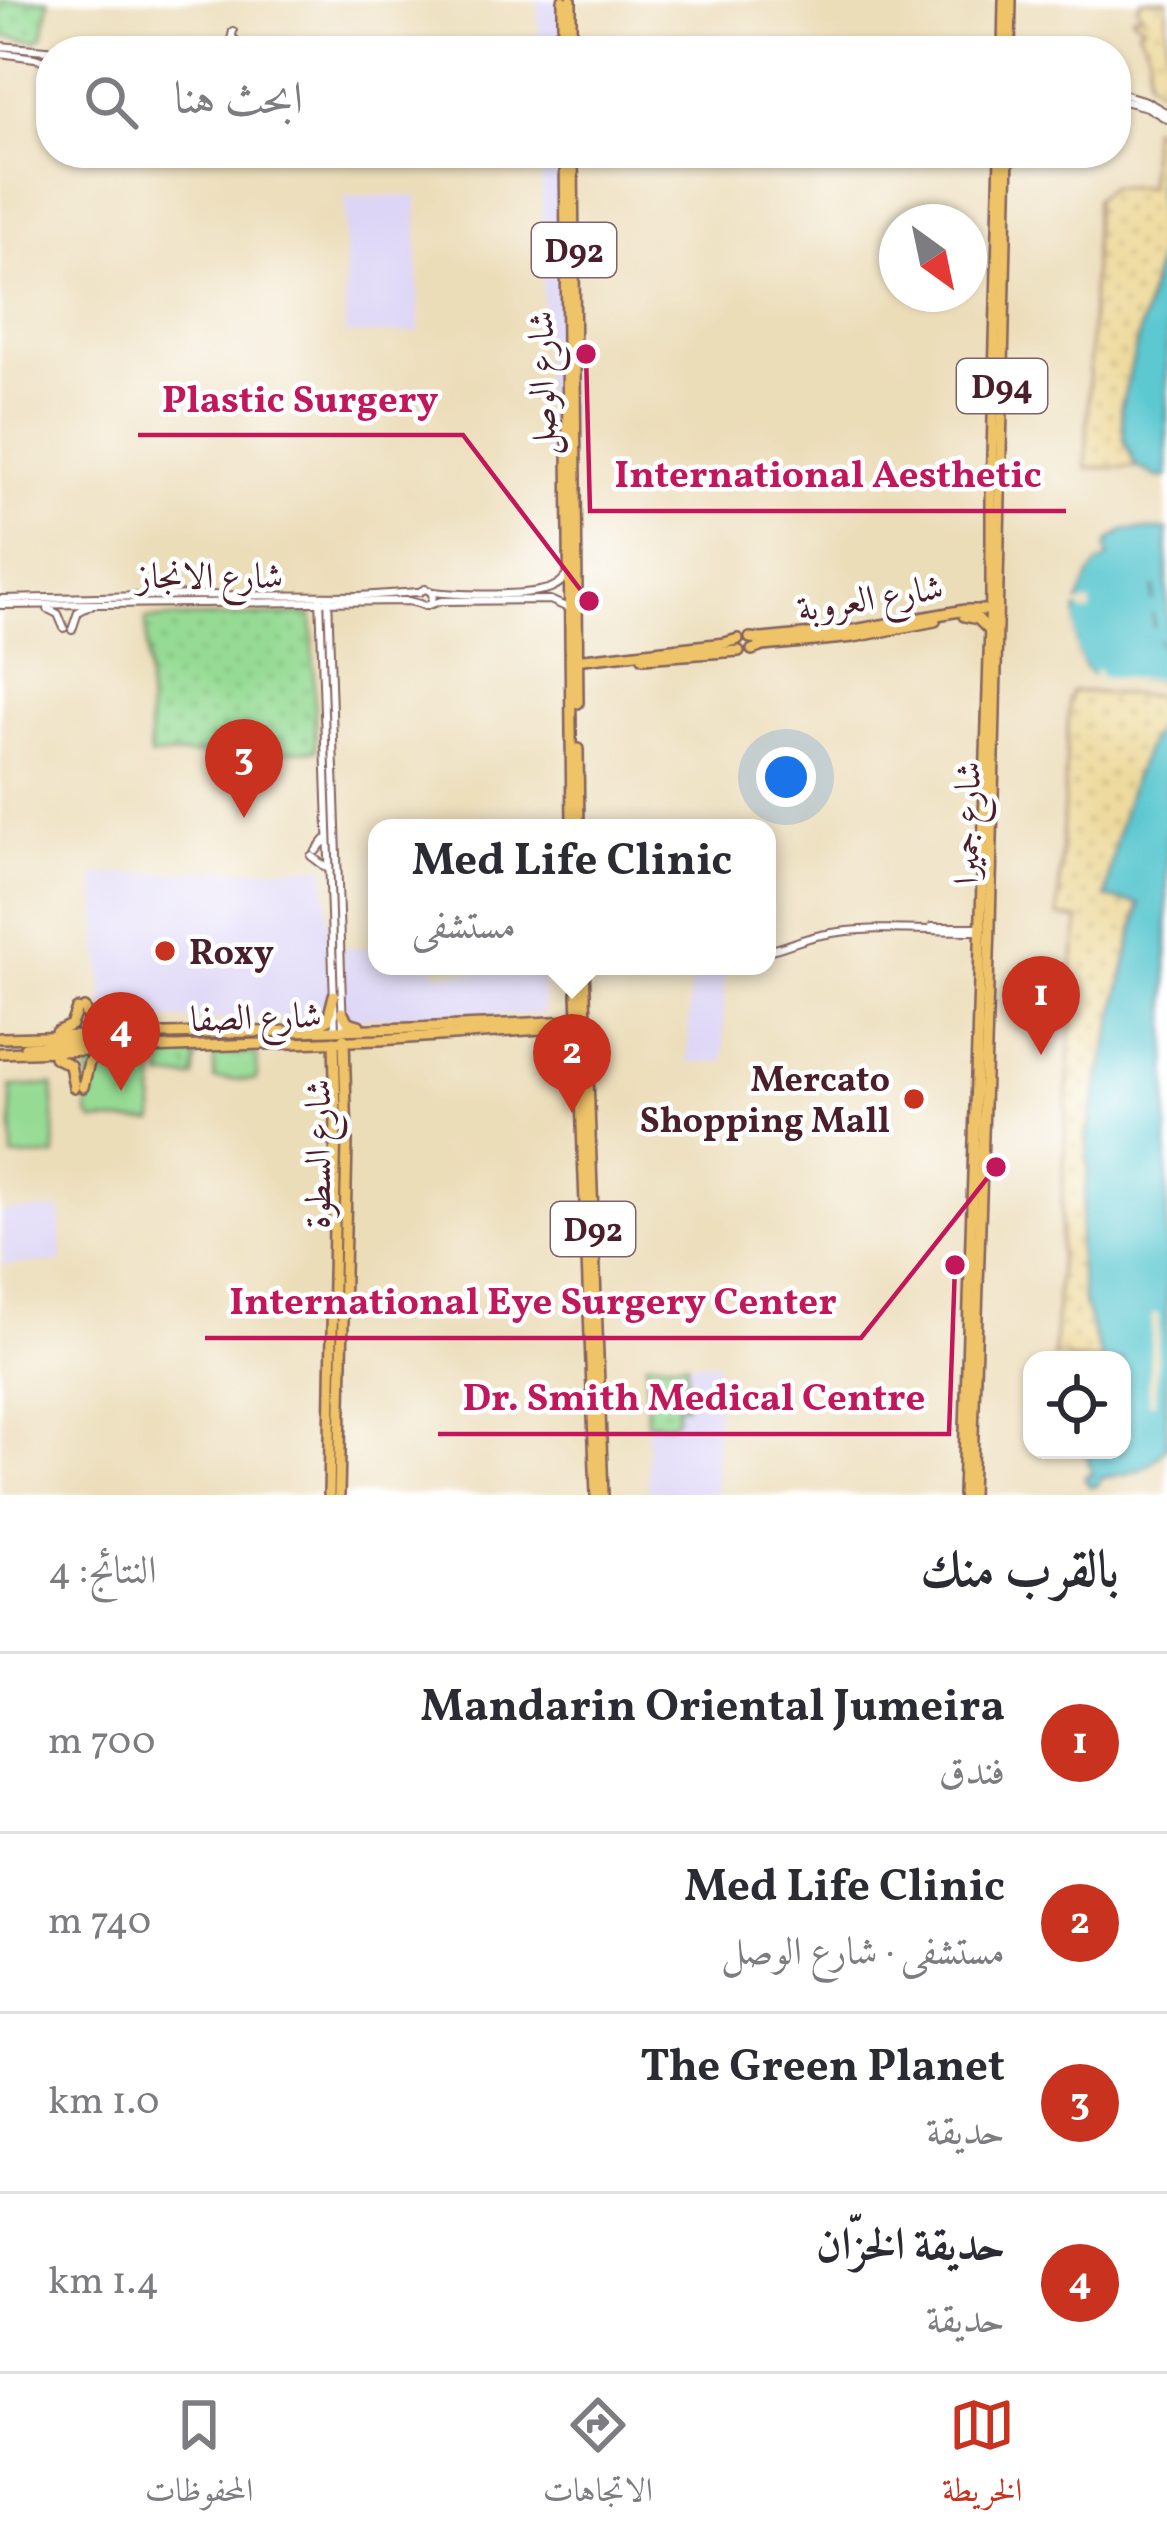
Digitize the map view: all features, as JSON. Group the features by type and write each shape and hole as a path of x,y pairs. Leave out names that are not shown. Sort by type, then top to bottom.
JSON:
{"main road":[{"path":"559,36 567,0"},
{"path":"567,0 568,36"},
{"path":"1007,36 1008,0"},
{"path":"564,16 566,36"},
{"name":"شارع الوصل","path":"569,168 569,391 578,466 577,819"},
{"name":"شارع الوصل","path":"570,168 574,254 565,444 575,661 576,819"},
{"name":"شارع جميرا","path":"967,1495 967,1350 994,612 994,371 1003,168"},
{"name":"شارع جميرا","path":"967,1495 976,1337 980,929 998,725 994,612 1004,168"},
{"path":"567,218 574,254"},
{"path":"994,371 1002,406"},
{"path":"976,609 991,593"},
{"name":"شارع العروبة","path":"575,661 854,630 976,609 994,612"},
{"name":"شارع العروبة","path":"575,661 725,643 753,643 752,650 994,612"},
{"path":"964,616 990,631"},
{"path":"578,637 589,654 614,655"},
{"path":"578,683 585,668 596,661"},
{"name":"D92","path":"580,975 593,1226 599,1495"},
{"name":"D92","path":"582,975 579,1044 599,1495"},
{"path":"548,1026 572,1012 577,987"},
{"path":"308,1031 328,1019 334,995"},
{"path":"39,1036 68,1028 81,1008 97,1028 144,1028 163,1034"},
{"path":"342,1012 353,1024 388,1027"},
{"name":"شارع الصفا","path":"0,1038 39,1036 82,1044 285,1042 582,1024"},
{"path":"548,1026 572,1032 579,1044"},
{"name":"شارع الصفا","path":"10,1054 163,1034 308,1031 340,1040 388,1027 548,1026"},
{"path":"285,1042 326,1046 412,1028"},
{"path":"10,1054 30,1046 163,1034"},
{"name":"شارع السطوة","path":"339,1495 346,1168 346,1089 340,1040"},
{"name":"شارع السطوة","path":"329,1495 340,1040"},
{"path":"10,1054 42,1054 66,1061 78,1087 89,1061 82,1044"},
{"path":"584,1162 593,1226"},
{"path":"346,1168 353,1179"},
{"path":"334,1236 341,1237 344,1252"},
{"path":"969,1305 976,1337"},
{"path":"590,1331 597,1350"},
{"path":"967,1350 971,1350 974,1375"},
{"path":"332,1401 333,1422 341,1423"}],"street":[{"path":"0,50 36,51"},
{"path":"0,50 36,59"},
{"path":"1131,101 1167,116"},
{"path":"547,590 568,574"},
{"path":"425,589 547,590 564,593 561,600 441,601 425,606 417,596 425,589"},
{"name":"شارع الانجاز","path":"0,602 39,606 264,603 419,592"},
{"path":"431,592 431,603"},
{"name":"شارع الانجاز","path":"0,602 150,595 420,604"},
{"path":"324,599 340,1040"},
{"path":"550,600 568,608"},
{"path":"329,873 313,854 324,844 327,825 325,634 340,606 382,601"},
{"path":"39,606 58,614 68,629 78,612 94,603"},
{"path":"264,603 310,608 325,634"},
{"path":"327,825 338,850 329,873 340,1040"},
{"path":"776,948 828,934 893,928 980,929"}],"shaded area":[{"path":"538,0 562,0 561,36 539,36"},
{"path":"541,168 566,168 569,455 545,456"},
{"path":"417,196 419,332 345,335 345,197"},
{"path":"325,866 330,948 368,948 368,975 541,975 543,1014 105,1020 94,875"},
{"path":"690,975 724,975 724,1062 688,1062"},
{"path":"60,1209 62,1262 3,1265 1,1212"},
{"path":"646,1362 718,1362 716,1495 648,1492"}],"green space":[{"path":"0,0 49,0 43,36 36,36 36,41 0,36"},
{"path":"312,614 316,750 150,756 146,619"},
{"path":"214,1054 257,1054 257,1077 214,1079"},
{"path":"155,1055 154,1122 93,1121 88,1115 88,1067 99,1057"},
{"path":"197,1056 194,1078 163,1078 163,1057"},
{"path":"53,1085 55,1156 13,1157 11,1087"},
{"path":"646,1362 687,1362 686,1405 677,1405 673,1423 647,1423"}],"sand":[{"path":"1141,0 1167,0 1167,90 1148,79 1149,52 1138,29 1144,26 1133,18 1142,14 1137,7"},
{"path":"1151,128 1161,131 1159,255 1121,407 1124,439 1136,467 1086,468 1095,199 1109,187 1148,187"},
{"path":"1072,691 1167,697 1126,810 1106,897 1150,905 1139,905 1087,1135 1083,1300 1099,1351 1054,1351 1071,1022 1065,1020 1079,920 1058,916"}],"water":[{"path":"1167,130 1167,477 1163,478 1136,467 1124,439 1121,407 1159,255 1158,165 1161,131"},
{"path":"1125,530 1167,530 1167,684 1095,679 1077,652 1074,620 1083,589 1099,561 1109,557 1110,540"},
{"path":"1167,712 1167,1446 1146,1466 1101,1478 1091,1487 1085,1480 1092,1475 1088,1459 1131,1459 1131,1351 1099,1351 1083,1300 1078,1249 1088,1170 1087,1135 1140,904 1106,898 1126,801"}],"pier":[{"path":"1099,557 1103,561 1088,576 1076,604 1091,602 1091,612 1075,611 1075,642 1083,667 1091,676 1096,675 1093,670 1100,670 1101,677 1163,679 1166,674 1166,681 1128,681 1166,683 1167,690 1094,683 1082,667 1073,643 1072,605 1087,572"},
{"path":"1156,1313 1152,1404 1148,1402 1152,1315"}],"ferry route":[{"path":"1154,586 1153,623 1167,656"}],"place":[{"name":"International Aesthetic","path":"586,354"},
{"name":"Plastic Surgery","path":"589,601"},
{"name":"The Green Planet","path":"244,818"},
{"name":"Roxy","path":"165,951"},
{"name":"Mandarin Oriental Jumeira","path":"1041,1055"},
{"name":"حديقة الخزّان","path":"121,1091"},
{"name":"Mercato Shopping Mall","path":"914,1099"},
{"name":"Med Life Clinic","path":"572,1113"},
{"name":"International Eye Surgery Center","path":"996,1167"},
{"name":"Dr. Smith Medical Centre","path":"955,1265"}]}
